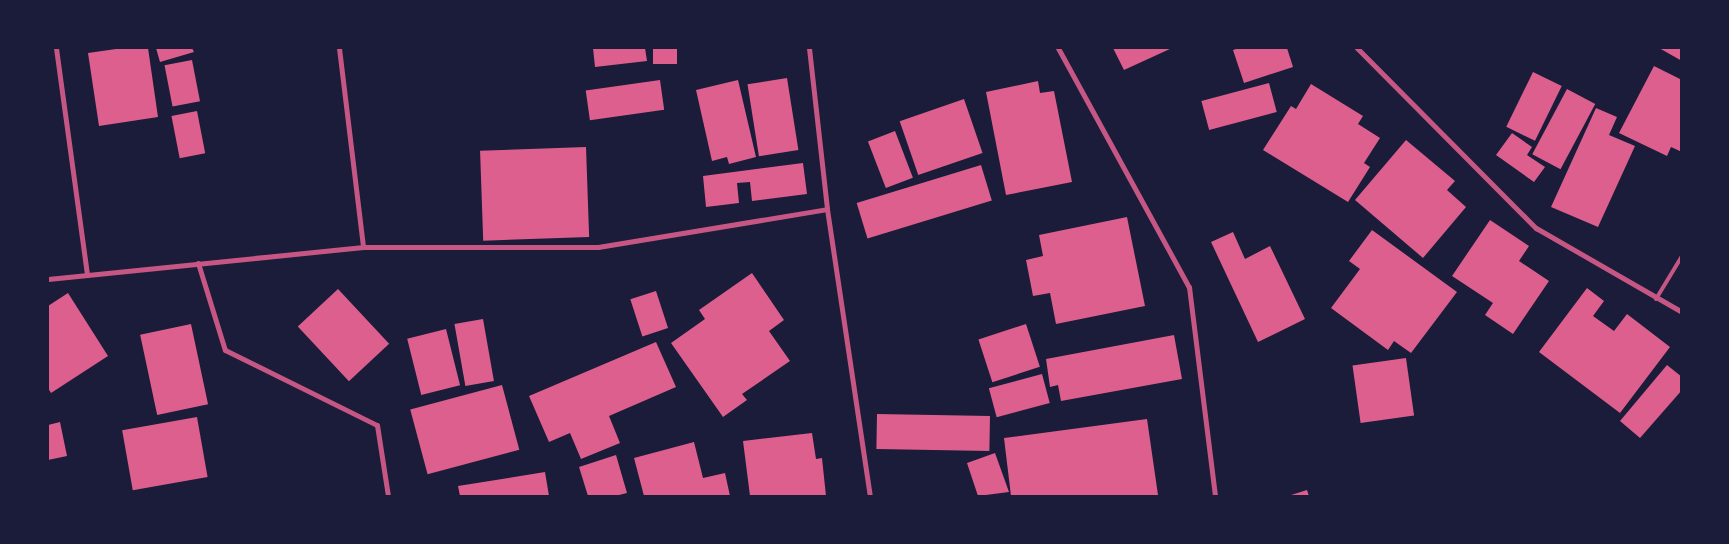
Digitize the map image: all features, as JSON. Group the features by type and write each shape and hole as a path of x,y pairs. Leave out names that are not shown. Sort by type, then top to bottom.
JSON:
{"street":[{"path":"56,48 87,274"},
{"path":"339,48 363,247"},
{"path":"809,48 828,209 870,496"},
{"path":"1058,48 1189,287 1215,496"},
{"path":"1357,48 1536,228 1656,299 1682,312"},
{"path":"48,279 363,247 598,247 828,209"},
{"path":"198,263 225,350 377,425 388,496"}],"lane":[{"path":"1656,299 1682,256"}],"building":[{"path":"123,48 148,48 158,117 99,126 88,53"},
{"path":"156,48 192,48 194,52 160,62"},
{"path":"593,48 645,48 647,61 595,67"},
{"path":"653,48 677,48 677,64 653,64"},
{"path":"1113,48 1172,48 1124,70"},
{"path":"1239,48 1287,48 1293,67 1244,83 1233,50"},
{"path":"1659,48 1682,48 1682,61"},
{"path":"192,60 200,101 173,107 165,65"},
{"path":"1654,66 1682,80 1682,152 1671,147 1667,156 1619,133"},
{"path":"1533,72 1562,86 1535,141 1506,127"},
{"path":"787,78 798,150 759,156 747,84"},
{"path":"660,80 664,110 590,120 586,90"},
{"path":"738,80 756,157 729,164 727,157 712,161 696,90"},
{"path":"1038,81 1040,93 1054,91 1072,182 1006,195 986,92"},
{"path":"1269,83 1277,112 1209,130 1201,101"},
{"path":"1311,84 1363,116 1358,124 1380,138 1364,163 1370,167 1348,202 1263,150 1291,106 1296,109"},
{"path":"1567,89 1595,104 1561,169 1532,154"},
{"path":"964,99 983,153 918,175 900,121"},
{"path":"1596,108 1617,117 1609,135 1635,146 1598,227 1551,207"},
{"path":"197,111 205,153 180,158 171,116"},
{"path":"895,131 913,178 886,188 868,141"},
{"path":"1512,133 1532,147 1527,155 1545,167 1534,182 1496,155"},
{"path":"1406,140 1455,181 1447,190 1466,207 1423,258 1355,200"},
{"path":"586,147 589,237 483,241 480,151"},
{"path":"803,163 807,194 752,201 750,182 737,183 739,203 706,207 703,176"},
{"path":"981,165 992,200 867,238 857,203"},
{"path":"1127,217 1145,306 1056,324 1050,293 1033,296 1026,260 1043,256 1039,235"},
{"path":"1490,220 1529,246 1519,261 1549,281 1513,334 1485,315 1493,303 1452,276"},
{"path":"1372,230 1457,292 1411,353 1394,341 1388,350 1331,308 1360,269 1349,261"},
{"path":"1233,232 1245,259 1270,246 1305,319 1258,342 1211,242"},
{"path":"752,273 784,320 769,331 790,361 742,394 747,400 723,417 671,343 705,319 699,310"},
{"path":"1587,288 1604,301 1593,316 1614,331 1627,314 1670,347 1620,413 1539,352"},
{"path":"338,289 389,344 349,381 298,327"},
{"path":"656,291 668,328 642,336 630,299"},
{"path":"68,293 108,356 51,393 48,388 48,306"},
{"path":"483,319 494,381 465,386 454,324"},
{"path":"191,324 208,404 157,415 140,335"},
{"path":"1026,324 1040,367 992,382 978,339"},
{"path":"446,329 460,385 421,395 407,339"},
{"path":"1174,335 1182,379 1061,401 1058,385 1050,387 1046,359"},
{"path":"656,342 676,387 609,416 620,443 581,459 570,433 549,442 529,396"},
{"path":"1406,358 1414,415 1361,423 1353,366"},
{"path":"1667,365 1682,377 1682,390 1640,438 1620,421"},
{"path":"1042,374 1050,403 997,417 989,388"},
{"path":"502,385 519,450 428,474 410,410"},
{"path":"877,414 990,416 989,451 876,449"},
{"path":"197,417 208,477 133,490 122,430"},
{"path":"1147,419 1158,495 1011,496 1004,438"},
{"path":"60,422 67,456 48,460 48,425"},
{"path":"812,433 816,459 822,458 826,496 750,496 743,441"},
{"path":"694,442 703,478 725,473 730,496 644,496 634,458"},
{"path":"995,453 1009,492 978,496 967,463"},
{"path":"616,455 627,493 615,496 588,496 579,467"},
{"path":"545,472 549,496 460,496 458,486"},
{"path":"1307,490 1309,496 1288,496"}]}
